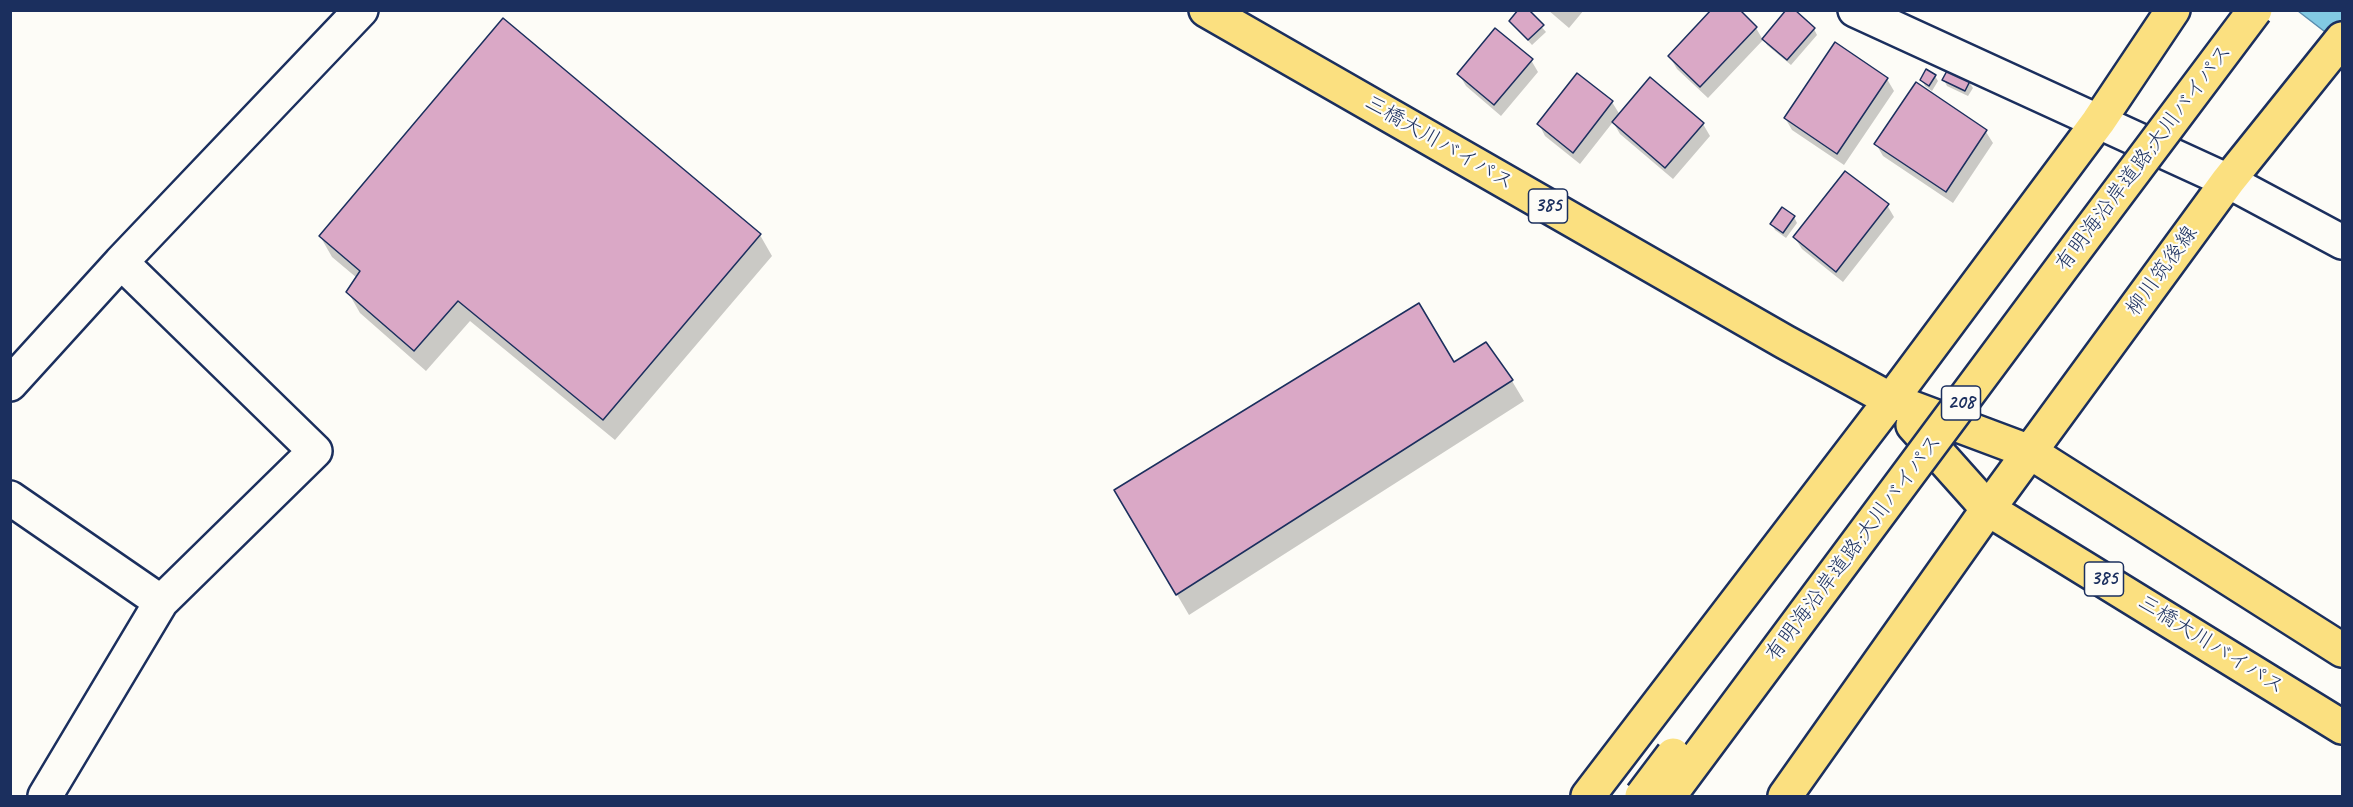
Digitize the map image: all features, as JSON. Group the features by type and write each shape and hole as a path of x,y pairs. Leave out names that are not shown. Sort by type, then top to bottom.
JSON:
{"main road":[{"name":"三橋大川バイパス","path":"1206,10 1785,342 1891,400 2030,452 2343,650"},
{"path":"1588,796 1891,400 2098,122 2173,10"},
{"name":"有明海沿岸道路;大川バイパス","path":"1642,796 2227,10"},
{"name":"有明海沿岸道路;大川バイパス","path":"1669,796 2255,10"},
{"name":"柳川筑後線","path":"1785,796 1988,509 2228,180 2343,39"},
{"name":"三橋大川バイパス","path":"1891,400 1988,509 2343,727"}],"street":[{"path":"10,384 121,262 361,10"},
{"path":"1856,10 2228,180 2343,242"},
{"path":"45,796 161,602 315,451 121,262"},
{"path":"10,498 161,602"}],"water":[{"path":"2298,11 2342,11 2342,45"}],"building":[{"path":"1518,10 1529,10 1544,25 1528,40 1509,21"},
{"path":"1711,10 1740,10 1757,27 1700,87 1668,56"},
{"path":"1786,10 1795,10 1815,28 1787,60 1762,39"},
{"path":"503,18 761,234 603,420 458,301 414,351 346,292 360,271 319,236"},
{"path":"1495,28 1533,59 1494,105 1457,74"},
{"path":"1835,42 1888,78 1837,154 1784,118"},
{"path":"1926,69 1936,75 1929,86 1920,80"},
{"path":"1948,69 1970,81 1965,91 1942,80"},
{"path":"1577,73 1613,101 1573,153 1537,124"},
{"path":"1650,77 1704,123 1665,168 1612,122"},
{"path":"1916,82 1987,130 1946,192 1874,144"},
{"path":"1845,171 1889,204 1836,272 1793,237"},
{"path":"1782,207 1795,216 1783,233 1770,224"},
{"path":"1419,303 1454,362 1486,342 1513,380 1176,595 1114,490"}]}
